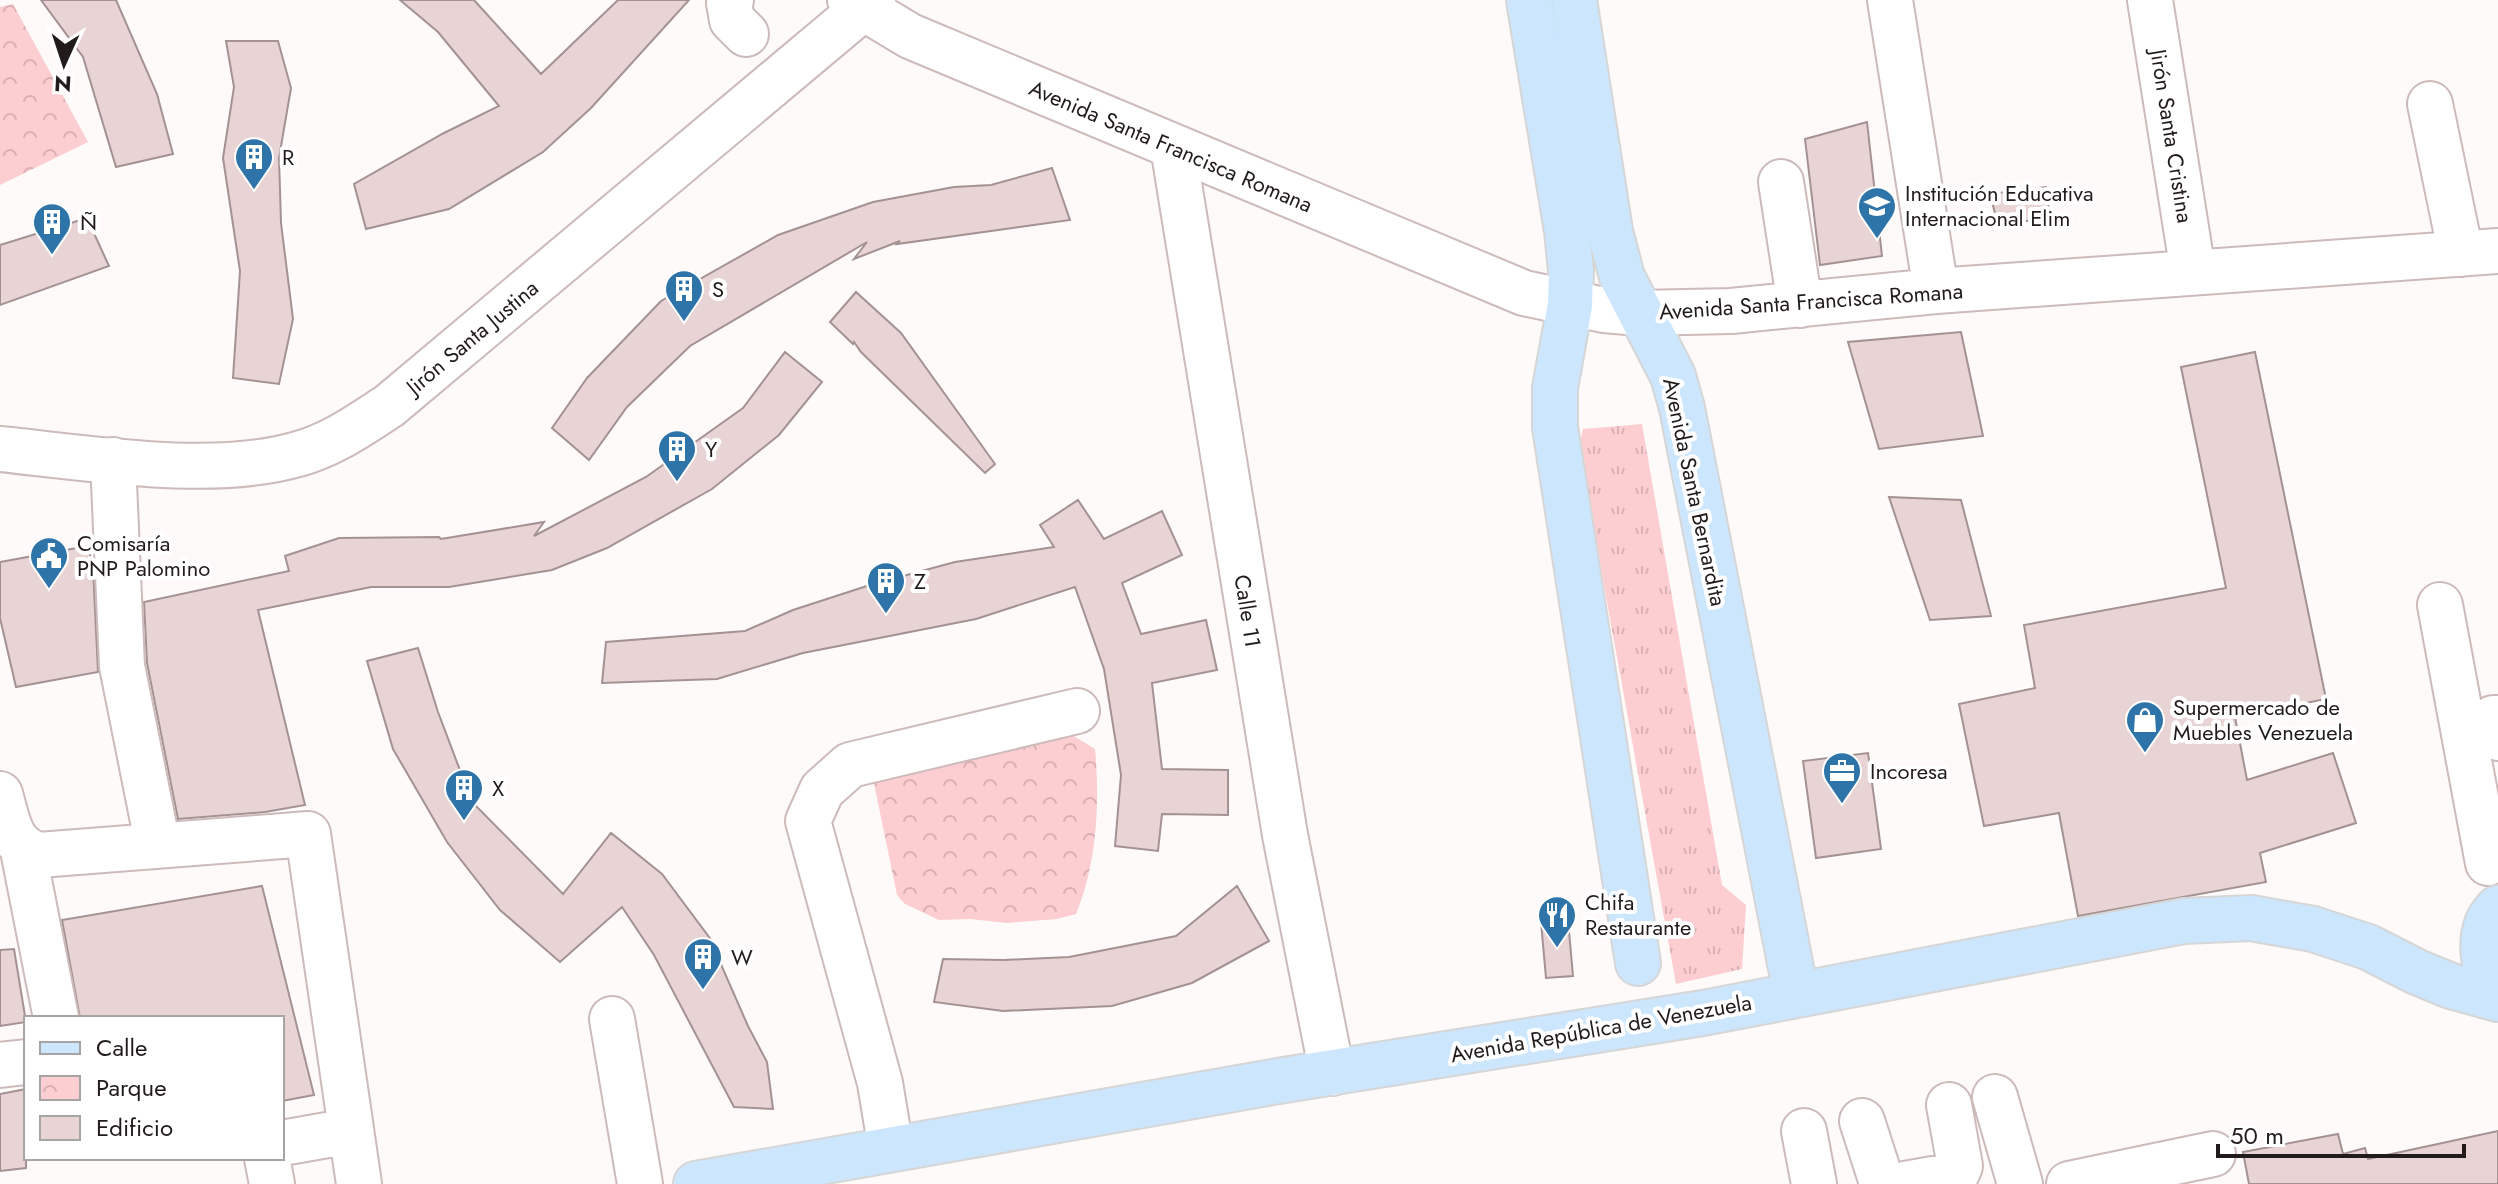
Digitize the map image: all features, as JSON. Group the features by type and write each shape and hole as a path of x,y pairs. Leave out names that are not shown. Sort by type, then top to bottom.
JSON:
{"main road":[{"path":"1529,0 1567,231 1570,305 1555,388 1555,427 1638,963"},
{"name":"Avenida Santa Bernardita","path":"1574,0 1610,231 1622,277 1673,376 1682,408 1792,973 1793,993"},
{"name":"Avenida República de Venezuela","path":"2497,998 2487,977 2484,933 2498,908"},
{"name":"Avenida República de Venezuela","path":"696,1184 1332,1073 1703,1013 1793,993 2184,921 2251,918 2339,936 2451,986 2497,998"}],"street":[{"path":"1890,0 1936,291"},
{"name":"Jirón Santa Cristina","path":"2150,0 2193,272"},
{"name":"Avenida Santa Francisca Romana","path":"863,3 910,36 1524,293 1570,305 1639,313 1731,311 1936,291 2480,252"},
{"name":"Jirón Santa Justina","path":"0,449 113,460 247,464 299,454 345,435 389,406 863,3"},
{"path":"2430,104 2480,252"},
{"name":"Calle 11","path":"1173,147 1285,835 1332,1073"},
{"path":"1781,182 1800,305"},
{"path":"113,460 122,666 158,846"},
{"path":"2440,605 2495,863"},
{"path":"891,1149 880,1083 808,821 822,790 850,765 1077,711"},
{"path":"2498,718 2493,718 2498,738"},
{"path":"0,794 12,834 23,850 56,1016"},
{"path":"23,850 39,855 308,834 359,1184"},
{"path":"612,1019 640,1184"},
{"path":"0,1065 24,1062"},
{"path":"1995,1097 2020,1184"},
{"path":"1905,1184 1956,1175 1960,1166 1949,1105"},
{"path":"1862,1121 1884,1184"},
{"path":"284,1143 350,1131"},
{"path":"1804,1131 1814,1184"},
{"path":"2069,1184 2213,1154"},
{"path":"267,1160 272,1184"}],"green space":[{"path":"13,4 88,142 0,185 0,7"},
{"path":"1642,424 1722,885 1746,905 1742,969 1676,984 1579,447 1583,429"},
{"path":"1072,735 1095,749 1097,790 1093,854 1076,914 1057,919 1007,923 939,920 905,904 897,895 871,769"}],"building":[{"path":"41,0 116,0 157,94 173,154 116,167 83,57"},
{"path":"400,0 474,0 541,74 618,0 689,0 591,108 543,152 449,209 366,229 354,184 499,106 438,32"},
{"name":"R","path":"226,41 278,41 291,88 279,158 281,223 293,319 279,384 233,378 240,271 223,158 234,87"},
{"path":"1867,122 1882,256 1820,265 1805,139"},
{"name":"S","path":"1052,168 1070,220 897,244 900,241 854,259 867,242 690,346 627,407 589,460 552,428 587,378 661,301 778,235 873,202 954,187 991,185"},
{"path":"2046,187 2050,221 1997,221 1990,194"},
{"name":"Ñ","path":"87,218 109,266 0,305 0,245"},
{"path":"856,292 901,333 995,464 985,473 854,342 830,322"},
{"path":"1961,332 1983,436 1879,449 1848,342"},
{"path":"785,352 822,382 779,435 712,489 607,548 552,570 449,587 371,587 258,610 305,805 265,812 178,819 147,663 144,602 289,571 285,556 339,538 441,539 544,522 534,536 646,477 743,408"},
{"path":"2255,352 2326,699 2235,717 2247,780 2333,753 2356,823 2260,853 2266,882 2078,916 2059,813 1984,826 1959,704 2035,688 2024,625 2226,588 2181,367"},
{"path":"1889,497 1961,500 1991,616 1930,620"},
{"path":"1078,500 1104,539 1162,511 1182,555 1122,583 1141,634 1206,620 1217,670 1152,683 1162,769 1228,770 1228,815 1162,814 1158,851 1115,846 1121,775 1104,669 1075,587 976,619 803,653 717,679 602,683 606,642 745,631 793,610 870,585 955,562 1054,547 1040,525"},
{"name":"Comisaría PNP Palomino","path":"88,546 93,568 98,672 16,687 0,618 0,562"},
{"path":"418,648 472,802 563,894 611,833 662,874 709,937 767,1062 773,1109 734,1107 654,955 622,907 560,962 500,910 447,842 393,749 367,661"},
{"name":"Incoresa","path":"1868,753 1881,849 1816,858 1803,761"},
{"path":"262,886 314,1095 284,1101 284,1016 80,1016 62,920"},
{"path":"1237,886 1269,941 1192,983 1112,1006 1003,1011 934,1002 943,959 1069,957 1176,936"},
{"name":"Chifa Restaurante","path":"1568,920 1573,976 1546,978 1541,922"},
{"path":"14,949 24,1022 0,1026 0,950"},
{"path":"24,1089 26,1168 0,1171 0,1094"},
{"path":"2498,1131 2498,1184 2249,1184 2243,1152 2338,1134 2343,1154 2365,1148 2368,1159"}],"place":[{"name":"R","path":"254,191"},
{"name":"Institución Educativa Internacional Elim","path":"1877,240"},
{"name":"Ñ","path":"52,256"},
{"name":"S","path":"684,323"},
{"name":"Y","path":"677,483"},
{"name":"Comisaría PNP Palomino","path":"49,590"},
{"name":"Z","path":"886,615"},
{"name":"Supermercado de Muebles Venezuela","path":"2145,754"},
{"name":"Incoresa","path":"1842,805"},
{"name":"X","path":"464,822"},
{"name":"Chifa Restaurante","path":"1557,949"},
{"name":"W","path":"703,991"}]}
